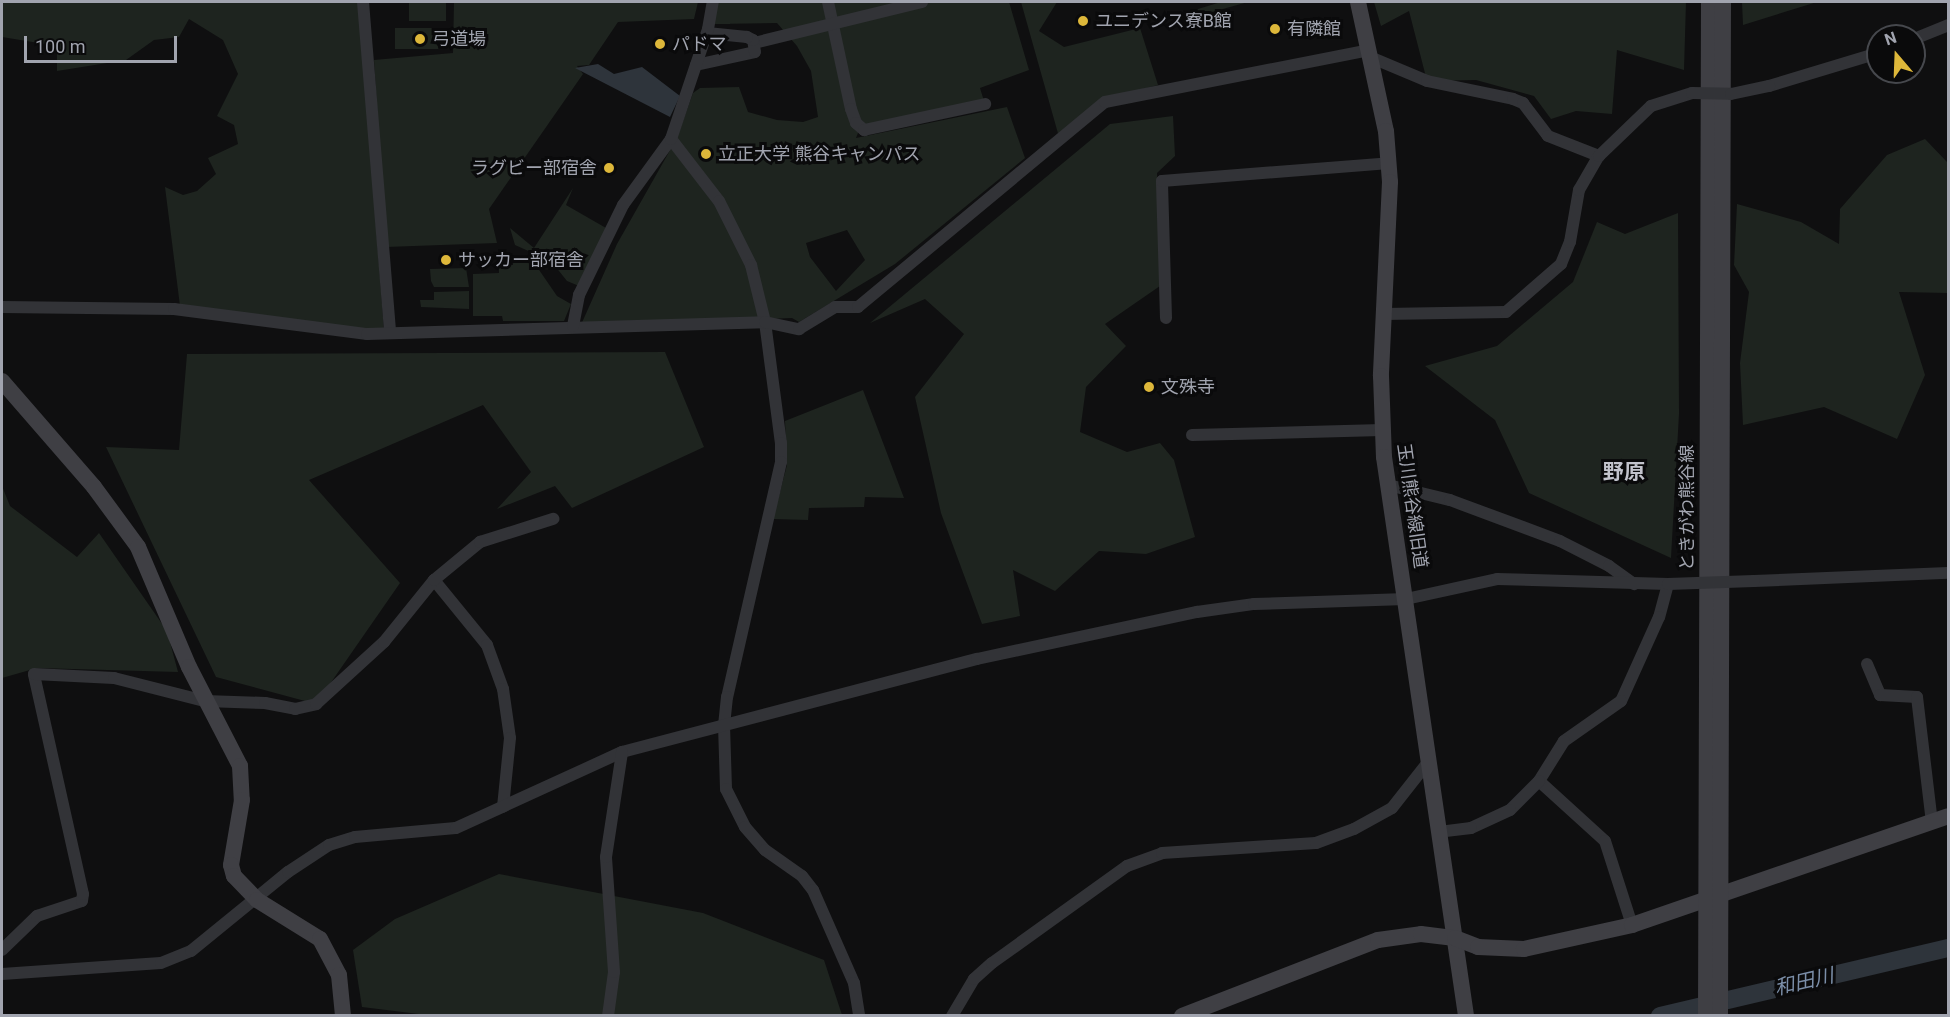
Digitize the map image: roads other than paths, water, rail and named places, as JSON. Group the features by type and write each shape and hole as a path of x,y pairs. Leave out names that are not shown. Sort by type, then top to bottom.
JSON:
{"street":[{"path":"363,2 390,333"},
{"path":"573,326 579,295 623,205 671,139 706,33 713,2"},
{"path":"828,2 850,109 856,123 864,130 985,104"},
{"path":"754,43 922,2"},
{"name":"玉川熊谷線旧道","path":"1358,2 1370,54 1389,163 1382,430 1466,1016"},
{"name":"ときがわ熊谷線","path":"1706,1016 1713,965 1709,2"},
{"name":"ときがわ熊谷線","path":"1713,898 1723,2"},
{"path":"1926,34 1948,25"},
{"path":"696,65 755,52 754,43 747,37 706,33"},
{"path":"2,307 174,309 367,334 765,322 799,328 835,307 858,307 1105,102 1370,54 1426,81 1523,103 1548,136 1599,156"},
{"path":"1384,314 1506,312 1561,264 1570,242 1579,190 1599,156 1651,106 1692,93 1731,94 1768,86 1866,57"},
{"path":"671,139 697,168 736,231 751,265 765,322 781,462 724,725 724,763 732,802 745,827 765,850 802,876 813,890 854,983 859,1016"},
{"path":"1166,318 1162,181 1389,163"},
{"path":"2,381 93,487 138,547 205,701 232,746 240,766 242,800 231,865 237,883 257,900 320,939 339,975 343,1016"},
{"path":"1192,435 1382,430"},
{"path":"1388,484 1450,500 1560,541 1609,566 1634,585"},
{"path":"2,950 37,916 82,901 83,894 34,674 114,678 205,701 265,703 295,709 316,704 384,642 434,580 480,542 553,519"},
{"path":"2,974 161,963 191,951 257,900 288,872 329,845 355,837 456,828 503,807 553,780 622,752 977,659 1197,612 1254,604 1406,599 1497,579 1634,585 1948,573"},
{"path":"434,580 487,645 503,689 510,738 503,807"},
{"path":"1439,832 1471,828 1510,810 1539,781 1564,741 1621,701 1659,617 1668,584"},
{"path":"1867,664 1880,695 1917,697 1932,822"},
{"path":"608,1016 614,972 606,857 622,752"},
{"path":"952,1016 974,979 992,963 1127,866 1162,853 1316,843 1354,829 1392,808 1430,761"},
{"path":"1539,781 1605,841 1632,925"},
{"path":"1182,1016 1377,940 1421,934 1455,938 1478,947 1524,949 1632,925 1948,816"},
{"name":"ときがわ熊谷線","path":"1713,965 1720,1016"}],"waterway":[{"name":"和田川","path":"1660,1016 1948,948"}],"place":[{"name":"ユニデンス寮B館","path":"1083,21"},
{"name":"有隣館","path":"1275,29"},
{"name":"弓道場","path":"420,39"},
{"name":"パドマ","path":"660,44"},
{"name":"立正大学 熊谷キャンパス","path":"706,154"},
{"name":"ラグビー部宿舎","path":"609,168"},
{"name":"サッカー部宿舎","path":"446,260"},
{"name":"文殊寺","path":"1149,387"}],"district":[{"name":"野原","path":"1624,472"}]}
